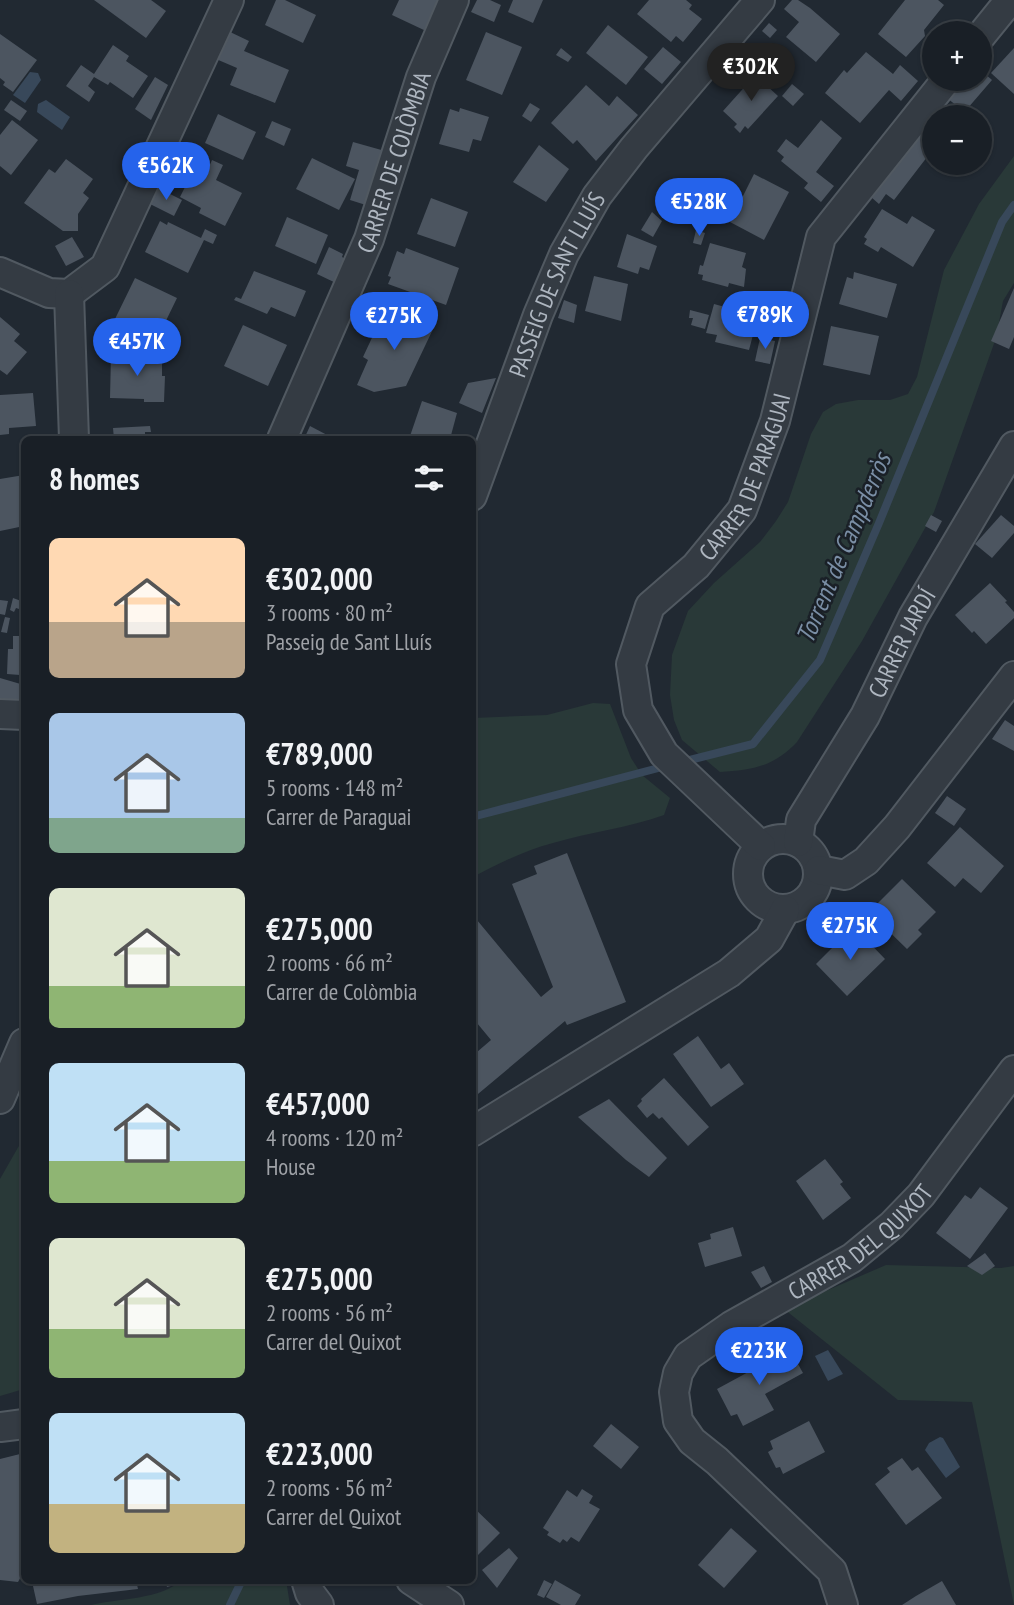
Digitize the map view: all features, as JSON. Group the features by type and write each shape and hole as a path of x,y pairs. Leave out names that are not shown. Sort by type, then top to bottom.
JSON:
{"street":[{"path":"0,272 48,293 69,294 105,267 229,0"},
{"name":"CARRER DE COLÒMBIA","path":"283,436 369,239 421,77 454,0"},
{"name":"PASSEIG DE SANT LLUÍS","path":"476,485 538,315 564,254 597,196 634,148 761,0"},
{"path":"992,22 1010,0"},
{"name":"CARRER DE PARAGUAI","path":"761,846 664,754 638,710 631,664 650,606 696,566 742,510 775,421 821,237 937,91"},
{"path":"69,294 74,436"},
{"name":"CARRER JARDÍ","path":"798,842 801,820 865,716 913,617 1014,446"},
{"path":"819,870 845,875 866,861 897,827 1014,676"},
{"path":"0,714 21,715"},
{"path":"774,840 798,842 815,858 819,870 815,890 808,900 798,907 785,910 761,903 751,891 747,879 753,855 761,846 774,840"},
{"path":"476,1130 729,973 769,939 785,910"},
{"path":"0,1100 21,1050"},
{"name":"CARRER DEL QUIXOT","path":"843,1605 832,1571 717,1461 692,1441 678,1421 674,1392 678,1373 688,1356 731,1326 852,1258 892,1225 921,1195 1014,1070"},
{"path":"0,1427 21,1424"},
{"path":"307,1584 319,1605"},
{"path":"417,1584 449,1605"}],"shaded area":[{"path":"1014,156 1014,283 1003,301 996,338 934,512 862,641 797,742 779,757 762,766 720,772 682,740 674,720 670,695 672,655 688,611 714,583 760,542 776,521 788,502 811,434 823,412 836,404 858,400 890,400 908,394 917,377 944,270 979,204"},
{"path":"593,703 610,704 631,758 642,775 670,798 664,815 543,846 476,876 476,718 547,715"},
{"path":"21,1142 21,1390 0,1396 0,1179"},
{"path":"886,1265 1001,1268 1014,1266 1014,1605 972,1402 898,1400 784,1309"},
{"path":"287,1584 290,1605 91,1605 152,1595 173,1586"}],"water":[{"path":"30,72 38,73 41,80 25,103 13,95"},
{"path":"46,100 70,117 62,130 37,112 38,104"},
{"path":"828,1350 843,1374 828,1381 815,1356"},
{"path":"940,1437 960,1467 946,1478 925,1450 929,1443"}],"building":[{"path":"94,0 151,0 166,11 146,38"},
{"path":"276,0 285,0 316,15 303,43 265,25"},
{"path":"399,0 441,0 426,31 392,15"},
{"path":"477,0 490,0 501,5 494,22 471,12"},
{"path":"513,0 543,0 533,23 508,12"},
{"path":"649,0 686,0 692,5 689,9 702,19 683,42 676,36 671,42 637,14"},
{"path":"792,0 798,0 810,8 840,34 816,62 786,37 799,22 784,9"},
{"path":"905,0 938,0 944,5 931,21 922,21 922,39 906,57 878,34"},
{"path":"769,23 777,30 770,38 762,31"},
{"path":"608,25 648,57 626,85 586,53"},
{"path":"228,31 249,41 244,51 289,70 275,103 230,85 237,68 216,59"},
{"path":"486,32 522,47 502,95 466,80"},
{"path":"0,34 37,60 13,92 3,85 5,82 0,78"},
{"path":"113,45 129,56 126,61 148,76 133,98 110,82 108,85 94,77 88,86 95,92 89,102 66,86 81,65 94,74"},
{"path":"663,47 681,62 662,84 644,69"},
{"path":"561,48 572,57 568,62 556,55"},
{"path":"1014,48 1014,94 992,72"},
{"path":"866,52 893,74 900,65 918,81 901,101 889,90 860,123 825,93 844,70 847,73"},
{"path":"758,72 769,82 766,85 778,96 748,129 745,126 740,133 734,127 737,124 723,111"},
{"path":"155,77 168,85 151,120 135,109"},
{"path":"792,84 804,94 793,106 782,96"},
{"path":"586,85 609,106 617,96 638,115 596,161 577,140 573,144 551,123"},
{"path":"951,91 983,91 970,105 956,105 946,97"},
{"path":"11,100 27,111 20,121 4,110"},
{"path":"530,103 540,109 531,122 522,116"},
{"path":"460,108 489,117 481,141 473,139 469,152 439,144 450,109 459,112"},
{"path":"218,114 256,132 243,160 205,143"},
{"path":"12,120 38,140 11,175 0,166 0,135"},
{"path":"821,120 842,138 816,172 834,186 821,202 804,188 808,183 781,161 784,157 777,151 786,139 798,148"},
{"path":"272,121 291,129 284,146 265,137"},
{"path":"922,132 922,164 894,200 886,194 879,204 871,197"},
{"path":"353,142 385,151 369,206 350,200 359,170 346,166"},
{"path":"539,145 569,169 546,202 513,182"},
{"path":"312,158 355,179 339,210 296,189"},
{"path":"66,159 93,179 83,193 89,198 78,214 78,231 63,231 24,203 49,169 55,173"},
{"path":"212,160 223,165 216,180 242,193 225,226 199,213 201,208 180,197 192,173 204,178"},
{"path":"754,174 789,192 764,240 730,222"},
{"path":"158,188 182,200 174,216 150,204"},
{"path":"431,198 468,212 455,247 417,234"},
{"path":"882,209 907,224 912,216 935,230 913,267 881,247 878,252 864,244 867,239 864,237"},
{"path":"652,212 662,221 653,237 641,230"},
{"path":"287,217 328,235 316,264 275,246"},
{"path":"160,221 167,225 168,222 201,238 205,229 217,235 213,244 204,240 188,273 145,252"},
{"path":"696,230 705,233 701,245 693,243"},
{"path":"627,234 657,246 649,270 640,267 638,274 617,267"},
{"path":"72,237 84,257 66,266 55,246"},
{"path":"710,243 746,253 742,267 746,269 744,287 729,283 728,287 702,280 703,275 698,274"},
{"path":"329,247 343,254 342,257 349,261 338,284 317,274"},
{"path":"406,248 459,268 446,305 388,284 391,277 388,276 397,251 404,254"},
{"path":"254,271 306,291 295,317 271,307 267,314 234,300 236,297 241,299"},
{"path":"854,272 897,284 887,318 839,304 847,277 853,279"},
{"path":"594,276 628,284 621,321 585,311"},
{"path":"135,278 177,298 160,333 142,325 139,331 115,319"},
{"path":"1014,288 1014,337 1009,349 991,341"},
{"path":"564,300 577,305 574,323 558,318"},
{"path":"714,304 758,316 749,350 715,342 717,335 706,333"},
{"path":"392,308 434,327 406,386 374,392 357,385 368,360 363,357 377,327 382,329"},
{"path":"690,310 709,315 705,329 691,325 693,318 689,318"},
{"path":"0,317 20,334 14,341 27,352 7,375 0,370"},
{"path":"243,325 287,345 268,386 224,366"},
{"path":"831,326 879,336 870,375 823,365"},
{"path":"760,338 775,341 770,364 755,361"},
{"path":"111,355 162,356 162,376 165,376 164,402 110,398"},
{"path":"496,378 482,413 459,403 468,383"},
{"path":"33,393 36,426 9,428 9,434 0,435 0,395"},
{"path":"422,401 457,413 451,436 410,436"},
{"path":"150,426 151,432 145,432 145,436 114,436 113,428"},
{"path":"310,426 329,436 305,436"},
{"path":"21,476 21,527 0,531 0,479"},
{"path":"931,515 942,521 936,532 925,526"},
{"path":"1001,515 1014,526 1014,533 992,558 975,544"},
{"path":"990,583 1007,601 1005,602 1014,612 1014,618 986,644 955,615"},
{"path":"13,598 21,601 21,610 16,608 14,612 10,610"},
{"path":"0,600 8,601 5,615 0,614"},
{"path":"5,617 10,618 7,633 1,632"},
{"path":"13,636 21,636 21,681 20,675 7,674 8,649 13,649"},
{"path":"0,678 21,684 21,702 0,701"},
{"path":"1005,720 1014,726 1014,751 992,739"},
{"path":"947,796 966,809 954,826 935,813"},
{"path":"960,827 1004,866 981,893 963,878 955,887 927,863"},
{"path":"567,853 626,1002 567,1025 565,1021 476,1096 476,1051 491,1040 476,1022 476,919 541,997 553,987 512,884 537,874 534,866"},
{"path":"902,879 936,912 918,930 922,934 907,949 869,912"},
{"path":"856,929 885,959 847,996 816,964 844,936 847,938"},
{"path":"698,1036 721,1069 729,1063 744,1084 711,1107 673,1054"},
{"path":"664,1078 709,1127 688,1146 662,1117 659,1119 653,1113 647,1118 637,1106"},
{"path":"609,1099 667,1158 649,1177 578,1117"},
{"path":"825,1159 843,1182 840,1184 851,1198 823,1220 796,1181"},
{"path":"980,1187 1008,1208 970,1259 936,1233 965,1195 971,1199"},
{"path":"733,1227 742,1256 705,1267 698,1243 711,1239 710,1234"},
{"path":"985,1253 995,1266 982,1275 967,1266"},
{"path":"764,1266 772,1282 761,1288 751,1272"},
{"path":"788,1346 803,1373 765,1394 774,1410 743,1426 737,1414 731,1416 717,1389 752,1370 754,1372 765,1365 763,1360"},
{"path":"809,1421 825,1452 783,1474 780,1467 776,1468 768,1452 773,1449 770,1441"},
{"path":"611,1424 639,1447 621,1469 593,1446"},
{"path":"21,1454 21,1576 18,1582 0,1580 0,1459"},
{"path":"902,1458 912,1471 918,1467 942,1498 906,1525 875,1484 890,1472 887,1468"},
{"path":"582,1489 593,1496 589,1503 600,1509 579,1542 571,1537 567,1542 563,1539 560,1543 547,1535 549,1532 543,1528 567,1490 577,1497"},
{"path":"476,1510 500,1533 476,1557"},
{"path":"731,1528 757,1551 724,1588 698,1565"},
{"path":"509,1548 518,1558 497,1588 482,1570"},
{"path":"544,1580 552,1584 544,1598 537,1595"},
{"path":"555,1580 581,1595 575,1605 561,1605 546,1597"},
{"path":"942,1581 956,1605 902,1605 916,1596"},
{"path":"137,1584 138,1589 37,1604 33,1586"}],"waterway":[{"name":"Torrent de Campderròs","path":"682,762 753,744 820,660 1002,222 1014,205"},
{"name":"Torrent de Campderròs","path":"476,816 666,766"},
{"name":"Torrent de Campderròs","path":"230,1605 240,1584"}]}
